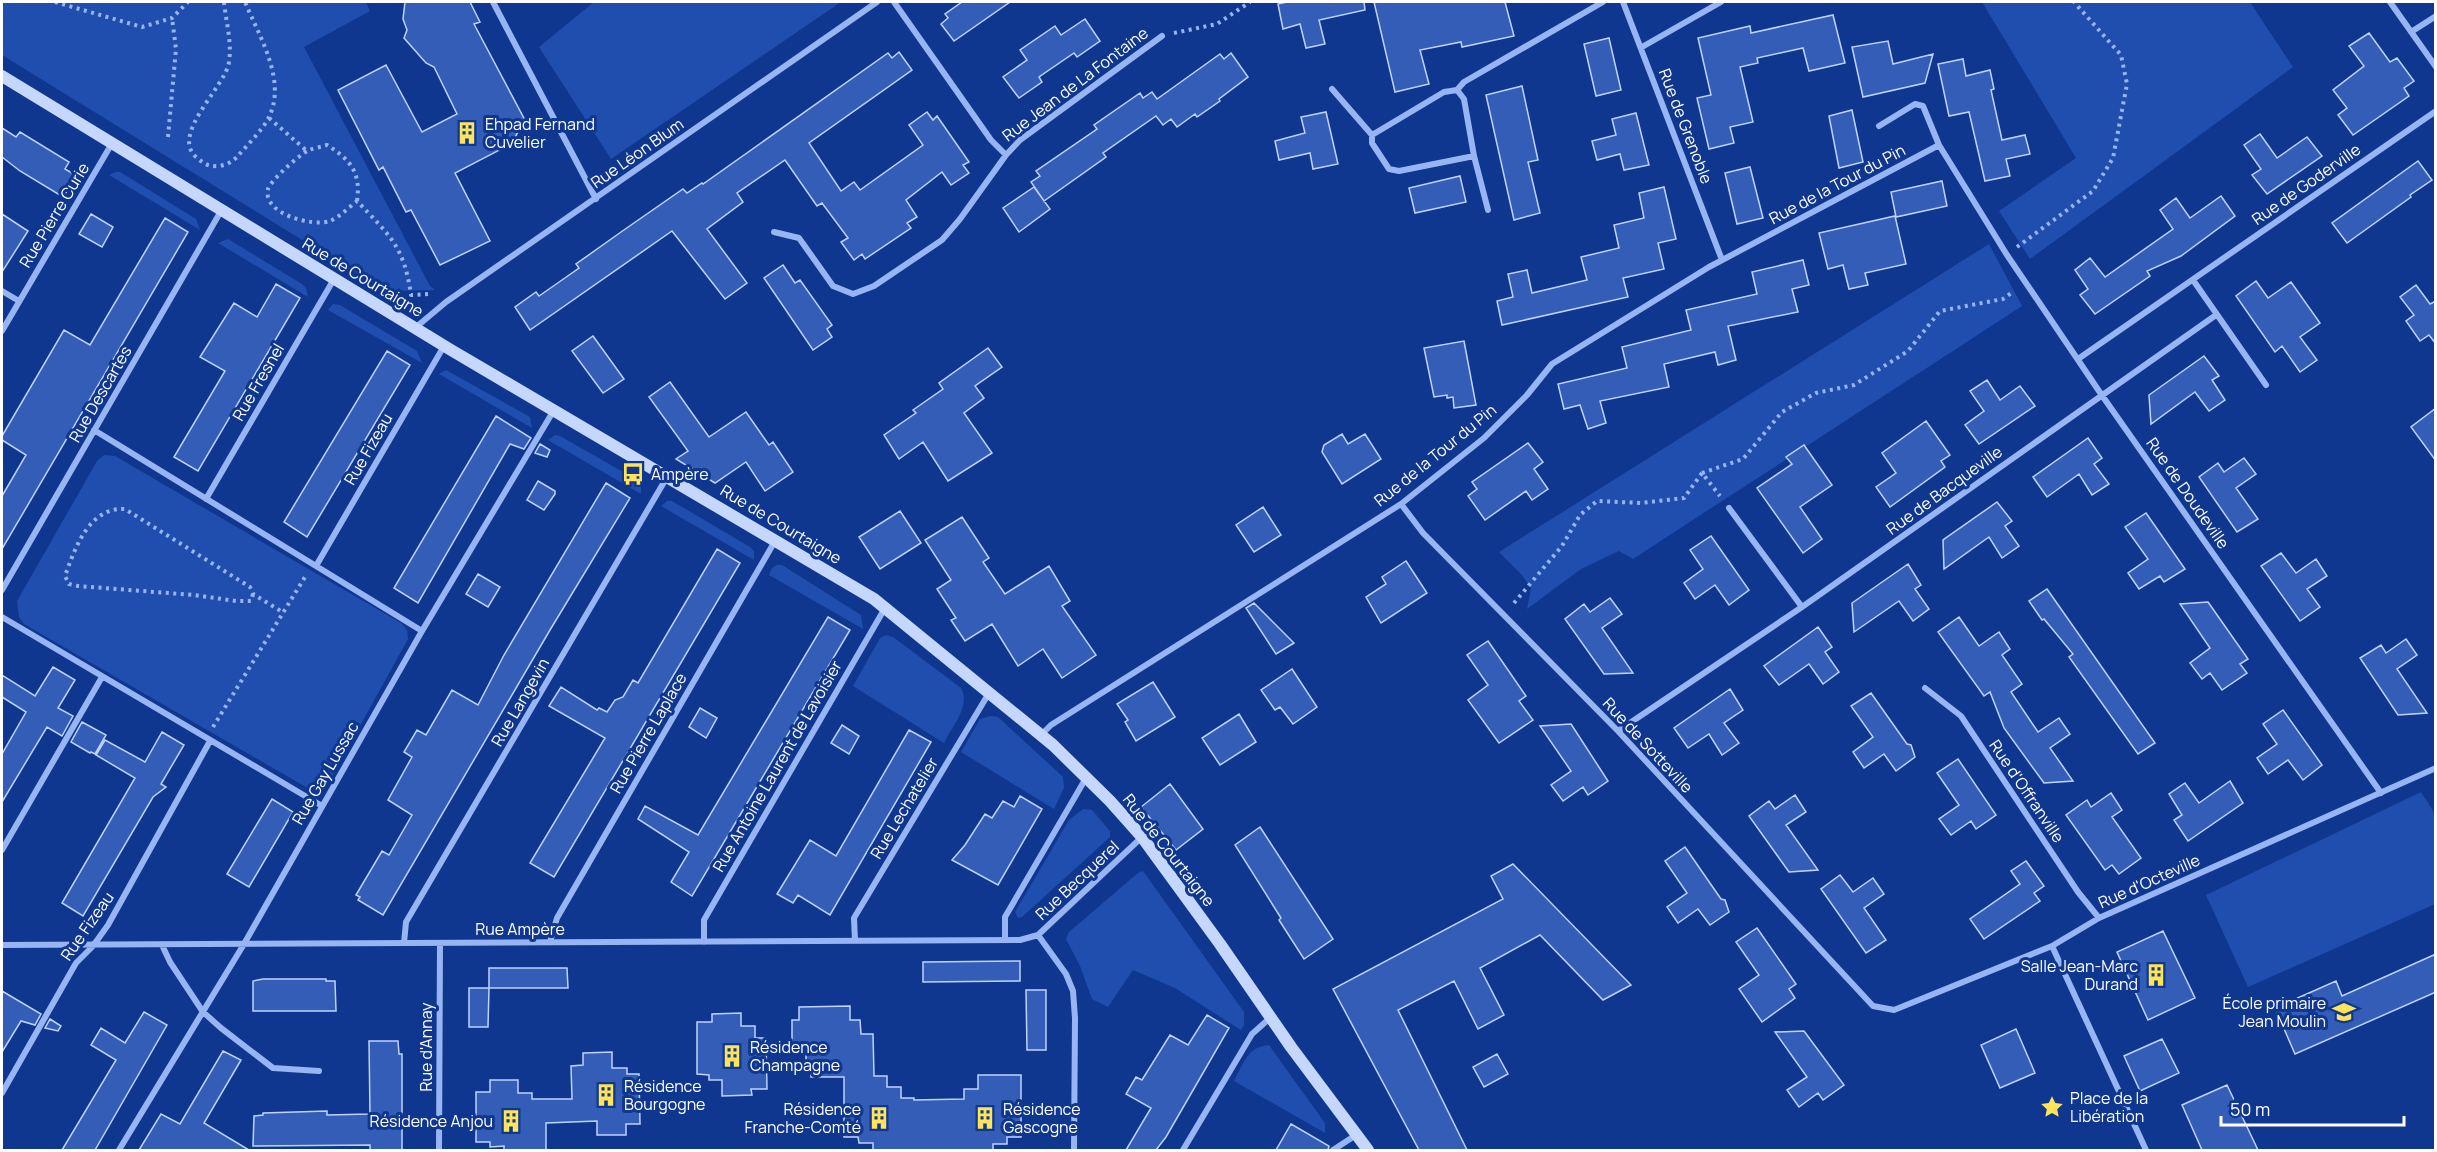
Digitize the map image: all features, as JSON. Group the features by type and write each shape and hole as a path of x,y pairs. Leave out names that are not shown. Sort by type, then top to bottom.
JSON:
{"street":[{"path":"493,2 596,199"},
{"name":"Rue Léon Blum","path":"415,328 446,302 877,2"},
{"name":"Rue Jean de La Fontaine","path":"894,2 991,140 1006,155"},
{"path":"1372,135 1444,92 1457,90 1464,82 1603,2"},
{"name":"Rue de Grenoble","path":"1623,2 1642,46 1722,260"},
{"path":"1642,46 1721,2"},
{"path":"2390,2 2436,67"},
{"path":"2411,32 2436,16"},
{"name":"Rue Jean de La Fontaine","path":"774,232 799,238 833,286 853,294 874,286 942,240 1006,155 1020,140 1162,36"},
{"name":"Rue de Courtaigne","path":"2,76 111,145 444,346 776,540 886,608 1041,735 1142,837 1368,1150"},
{"path":"1332,88 1372,135 1372,143 1389,169 1399,171 1474,156"},
{"path":"1457,90 1464,99 1474,156 1488,210"},
{"name":"Rue de la Tour du Pin","path":"1880,126 1915,104 1923,106 1939,145 1976,206"},
{"name":"Rue de Goderville","path":"2078,358 2436,111"},
{"name":"Rue Pierre Curie","path":"2,331 111,145"},
{"name":"Rue de la Tour du Pin","path":"1041,735 1051,725 1401,504 1484,438 1527,395 1552,364 1722,260 1939,145"},
{"name":"Rue de Doudeville","path":"1976,206 2101,394 2381,793"},
{"name":"Rue Descartes","path":"2,590 221,210"},
{"name":"Rue Fresnel","path":"206,499 334,279"},
{"path":"2193,280 2266,385"},
{"path":"2,291 19,301"},
{"path":"2101,394 2216,315"},
{"name":"Rue Fizeau","path":"316,566 444,346"},
{"name":"Rue de Bacqueville","path":"1618,731 1802,607 2101,394"},
{"name":"Rue Gay Lussac","path":"119,1150 244,944 422,631 554,409"},
{"path":"94,430 422,631"},
{"name":"Rue Langevin","path":"404,944 406,922 667,476"},
{"name":"Rue de Sotteville","path":"1401,504 1423,533 1618,731 1873,1006"},
{"path":"1729,508 1802,607"},
{"name":"Rue Pierre Laplace","path":"550,942 557,918 776,540"},
{"name":"Rue Antoine Laurent de Lavoisier","path":"704,942 704,920 886,608"},
{"path":"2,617 322,806"},
{"path":"2,850 102,677"},
{"name":"Rue d'Offranville","path":"1925,688 1961,716 2078,892 2099,918"},
{"name":"Rue Lechatelier","path":"855,941 854,918 989,693"},
{"name":"Rue Fizeau","path":"2,1093 76,963 93,946 108,925 210,741"},
{"name":"Rue d'Octeville","path":"1873,1006 1894,1010 2052,946 2099,918 2436,768"},
{"path":"1005,940 1005,917 1086,778"},
{"name":"Rue Becquerel","path":"1074,1150 1075,1018 1072,991 1066,974 1040,941 1038,935 1142,837"},
{"name":"Rue Ampère","path":"2,945 1020,940 1038,935"},
{"name":"Rue d'Annay","path":"439,1150 440,943"},
{"path":"162,945 170,962 203,1012 273,1068 319,1071"},
{"path":"2052,946 2146,1150"},
{"path":"1183,1150 1252,1034 1271,1018"},
{"path":"1333,1150 1357,1135"}],"path":[{"path":"55,2 142,27 172,18 188,2"},
{"path":"224,2 230,42 229,64 194,122 189,141 192,153 211,166 231,162 269,118 275,98 273,72 245,2"},
{"path":"1162,36 1217,24 1250,2"},
{"path":"2007,255 2093,190 2113,158 2127,84 2121,55 2075,2"},
{"path":"168,137 176,49 172,18"},
{"path":"269,118 307,151"},
{"path":"357,201 332,220 320,223 298,220 277,210 269,199 268,190 273,180 307,151 327,145 354,168 359,179 357,201 398,247 407,269 411,296 437,294"},
{"path":"1504,616 1562,546 1580,515 1597,501 1641,503 1684,498 1702,473 1743,459 1782,412 1816,393 1854,385 1908,351 1940,310 2003,299 2026,283"},
{"path":"1702,473 1729,508"},
{"path":"253,594 250,601 236,602 194,595 78,586 69,584 65,576 75,548 86,530 99,516 113,508 125,509 250,587 253,594 284,613"},
{"path":"210,741 210,732 308,573 316,566"}],"shaded area":[{"path":"2,2 366,2 370,11 304,47 430,286 435,290 385,291 2,55"},
{"path":"594,2 841,2 611,159 539,47"},
{"path":"1982,2 2250,2 2293,67 2030,259 1999,211 2076,158"},
{"path":"120,172 196,219 200,230 109,175"},
{"path":"228,239 302,284 306,288 308,297 218,243"},
{"path":"1989,244 2022,306 1633,559 1619,551 1581,569 1527,609 1531,588 1522,575 1499,552"},
{"path":"333,304 340,305 417,351 422,363 328,310"},
{"path":"446,370 530,417 532,428 439,374"},
{"path":"555,435 637,480 641,487 641,494 548,440"},
{"path":"104,455 115,456 401,623 407,630 408,639 328,784 320,790 311,790 24,624 19,617 17,601 97,461"},
{"path":"667,501 672,501 750,547 754,551 754,560 661,506"},
{"path":"782,565 861,615 863,629 769,575 772,568"},
{"path":"886,635 893,637 961,688 964,702 962,709 944,743 853,686 880,638"},
{"path":"990,716 998,717 1063,777 1064,788 1054,809 961,752 980,719"},
{"path":"2421,792 2435,814 2435,904 2248,987 2206,895"},
{"path":"1083,809 1092,810 1110,831 1110,837 1022,917 1018,918 1015,912 1069,820"},
{"path":"1143,871 1244,1012 1244,1025 1241,1030 1175,988 1133,970 1108,1007 1092,999 1080,966 1066,939 1069,932"},
{"path":"1269,1045 1325,1123 1325,1133 1234,1081 1251,1053 1262,1046"}],"building":[{"name":"Ehpad Fernand Cuvelier","path":"405,2 470,2 480,22 474,24 527,124 521,127 511,144 455,173 490,241 440,265 411,210 406,212 383,167 379,170 338,90 386,65 422,132 457,114 434,67 426,63 404,38 407,30 403,19"},
{"path":"962,2 1010,2 954,41 941,24 948,18 945,14"},
{"path":"1364,2 1365,10 1319,20 1325,44 1306,48 1300,24 1283,29 1278,4"},
{"path":"1374,2 1505,2 1514,36 1462,47 1461,42 1420,50 1429,84 1395,92"},
{"path":"1833,15 1845,63 1809,71 1803,48 1757,58 1758,63 1740,67 1753,122 1730,127 1734,143 1709,149 1697,98 1711,95 1698,38 1750,26 1751,33"},
{"path":"1085,19 1100,41 1077,57 1074,53 1039,77 1042,82 1019,98 1003,77 1027,60 1020,50 1055,26 1061,35"},
{"path":"2369,33 2390,62 2397,58 2414,81 2404,88 2409,96 2353,135 2338,115 2347,108 2333,90 2364,66 2349,46"},
{"path":"1609,38 1621,90 1596,96 1584,44"},
{"path":"1888,41 1893,64 1933,54 1925,83 1863,97 1852,47"},
{"path":"899,52 912,70 809,143 841,191 854,182 860,190 923,145 909,125 927,112 933,120 937,116 969,162 963,165 969,173 951,185 942,172 906,200 917,217 907,223 911,228 865,259 862,254 854,260 841,242 848,238 822,203 817,206 785,160 737,193 743,202 707,229 747,283 725,299 672,231 530,330 515,307 536,292 539,296 562,280 579,268 576,264 683,189 687,193 703,184 888,53 892,58"},
{"path":"1231,53 1248,77 1219,99 1220,101 1197,117 1195,114 1177,127 1171,119 1163,125 1156,116 1103,153 1106,157 1044,201 1031,182 1040,176 1036,171 1097,129 1094,125 1140,93 1143,98 1152,92 1157,99 1220,54 1224,59"},
{"path":"1963,59 1966,76 1990,70 1994,89 1991,90 2002,140 2025,135 2030,154 2006,159 2010,176 1985,181 1969,112 1949,116 1938,64"},
{"path":"1522,86 1538,160 1528,162 1540,213 1514,220 1486,95"},
{"path":"1852,110 1863,162 1839,168 1829,116"},
{"path":"1326,112 1338,164 1313,169 1310,153 1279,160 1275,141 1305,133 1301,117"},
{"path":"1636,113 1649,165 1624,170 1620,154 1597,160 1592,141 1616,135 1612,119"},
{"path":"2,128 16,137 20,132 69,162 65,169 77,176 63,197 20,171 2,157"},
{"path":"2260,134 2277,158 2307,137 2322,156 2267,194 2252,175 2261,169 2244,145"},
{"path":"2418,161 2432,180 2347,243 2332,223"},
{"path":"1750,167 1763,218 1737,224 1725,173"},
{"path":"1460,176 1466,202 1415,213 1409,188"},
{"path":"1942,181 1947,206 1896,217 1891,192"},
{"path":"1034,187 1050,209 1019,232 1003,208"},
{"path":"1664,187 1676,239 1658,243 1664,269 1623,278 1628,297 1502,325 1497,301 1513,297 1508,274 1527,270 1532,293 1587,280 1581,257 1619,248 1614,225 1644,218 1639,193"},
{"path":"2221,196 2235,216 2181,256 2147,271 2150,276 2095,314 2080,295 2088,289 2075,270 2090,258 2105,277 2173,229 2160,210 2176,198 2190,218"},
{"path":"2,214 28,231 2,272"},
{"path":"91,214 113,227 102,247 79,234"},
{"path":"1895,216 1906,264 1865,273 1868,285 1849,289 1843,265 1828,269 1819,233"},
{"path":"165,218 188,232 2,549 2,496 26,455 2,440 2,436 64,330 90,345"},
{"path":"1803,260 1809,285 1792,289 1798,312 1728,326 1736,360 1718,365 1715,352 1664,364 1669,387 1600,401 1606,423 1588,429 1580,405 1564,409 1558,384 1627,368 1622,347 1691,330 1686,310 1757,294 1752,272"},
{"path":"783,265 795,283 800,280 832,325 827,329 832,337 813,350 764,278"},
{"path":"2256,281 2268,298 2291,282 2320,323 2300,337 2317,360 2300,372 2282,346 2275,352 2236,296"},
{"path":"276,284 300,298 198,471 174,457 225,371 200,357 234,303 257,317"},
{"path":"2416,285 2430,304 2436,301 2436,344 2429,335 2420,341 2406,321 2414,315 2400,297"},
{"path":"593,336 624,379 603,393 572,351"},
{"path":"1464,341 1476,405 1454,408 1453,397 1447,398 1447,395 1434,397 1424,348"},
{"path":"988,348 1002,367 975,386 984,398 964,413 992,453 948,481 923,442 899,459 884,435 916,413 913,410 943,389 939,383"},
{"path":"387,351 410,365 307,537 284,522"},
{"path":"2204,356 2219,376 2212,380 2225,400 2209,411 2195,392 2151,424 2149,395"},
{"path":"1987,380 2000,400 2020,386 2035,406 1979,444 1965,425 1984,411 1970,391"},
{"path":"670,382 709,437 746,412 769,445 773,442 793,472 765,491 746,462 715,483 676,459 688,451 649,397"},
{"path":"2436,408 2436,461 2411,427"},
{"path":"496,416 531,438 524,449 510,444 418,603 394,588"},
{"path":"1926,421 1950,455 1941,461 1945,467 1890,507 1876,487 1896,473 1882,453"},
{"path":"1342,434 1348,444 1365,434 1381,459 1342,484 1322,452 1324,445"},
{"path":"2088,438 2102,458 2094,464 2109,484 2092,495 2079,474 2047,497 2033,477"},
{"path":"1528,443 1543,462 1534,469 1548,489 1532,500 1526,491 1485,520 1468,496 1477,489 1472,482"},
{"path":"540,444 550,450 547,457 535,453"},
{"path":"1804,445 1832,485 1800,507 1822,539 1803,553 1757,488 1792,464 1786,457"},
{"path":"2244,458 2256,474 2236,488 2258,519 2237,532 2199,477 2218,463 2224,472"},
{"path":"538,481 555,491 544,510 527,500"},
{"path":"606,483 630,498 383,915 358,900 360,897 356,895 382,851 389,855 412,815 388,800 412,757 404,752 417,730 426,735 452,690 478,705 504,655"},
{"path":"1997,502 2012,521 2005,526 2019,546 2002,558 1989,537 1944,569 1943,540"},
{"path":"1263,507 1281,535 1254,552 1236,525"},
{"path":"900,511 921,543 880,569 859,537"},
{"path":"2146,513 2185,569 2164,582 2160,576 2139,589 2128,573 2148,559 2125,527"},
{"path":"962,517 989,558 983,562 1005,594 1049,566 1070,601 1062,606 1096,655 1062,678 1043,649 1018,666 992,624 965,641 951,620 956,618 937,589 951,580 925,540"},
{"path":"1711,536 1749,590 1729,605 1715,585 1695,599 1684,583 1703,569 1690,550"},
{"path":"717,549 740,563 554,877 530,863 605,738 549,706 561,687 597,710 599,708 607,712 615,700 623,697 633,680 638,683"},
{"path":"2281,553 2296,573 2316,559 2327,576 2307,589 2320,607 2300,621 2261,566"},
{"path":"1406,561 1427,593 1381,623 1366,597 1386,584 1382,577"},
{"path":"1908,564 1921,585 1915,589 1929,609 1913,621 1899,601 1854,632 1852,603"},
{"path":"478,574 500,587 488,607 466,594"},
{"path":"2047,589 2155,743 2138,754 2069,657 2073,654 2044,619 2042,620 2029,601"},
{"path":"1610,598 1622,614 1602,628 1633,673 1604,674 1565,619 1584,604 1590,612"},
{"path":"2208,602 2248,659 2240,664 2247,673 2222,690 2210,673 2202,679 2190,663 2210,648 2180,604"},
{"path":"1254,603 1294,643 1276,654 1246,608"},
{"path":"828,617 850,630 692,896 671,882 689,852 638,819 645,806 698,835"},
{"path":"1959,617 1979,646 1999,632 2010,649 2002,655 2022,684 2011,692 2038,732 2059,718 2070,734 2050,748 2073,781 2044,783 2004,728 1990,692 1984,696 1938,632"},
{"path":"1818,627 1832,647 1825,652 1839,672 1823,684 1809,664 1779,685 1764,666"},
{"path":"2406,639 2417,655 2397,669 2427,713 2398,715 2360,658 2381,645 2386,653"},
{"path":"1488,641 1526,696 1519,701 1533,720 1499,743 1468,700 1488,685 1467,655"},
{"path":"53,667 75,680 58,708 73,716 62,736 47,727 2,802 2,754 26,712 2,697 2,675 35,696"},
{"path":"1292,669 1317,707 1293,724 1280,707 1275,710 1261,690"},
{"path":"1153,682 1175,717 1136,741 1125,722 1128,720 1117,704"},
{"path":"1730,689 1743,710 1724,723 1739,743 1722,755 1709,734 1688,748 1674,728"},
{"path":"1871,693 1907,744 1911,745 1915,757 1896,771 1884,754 1864,768 1853,752 1873,737 1851,706"},
{"path":"700,708 717,718 706,738 689,727"},
{"path":"2283,710 2322,765 2303,780 2288,760 2268,774 2257,758 2277,744 2263,724"},
{"path":"1239,714 1256,742 1220,765 1202,738"},
{"path":"82,722 106,735 95,754 71,742"},
{"path":"1571,724 1608,781 1588,795 1583,787 1563,801 1551,785 1571,771 1540,726"},
{"path":"842,725 859,736 849,754 831,743"},
{"path":"909,730 931,742 830,915 798,895 793,903 777,894 810,840 836,856"},
{"path":"162,732 184,745 161,784 166,787 153,797 83,916 62,903 135,778 96,755 105,740 145,762"},
{"path":"1958,759 1996,815 1976,829 1971,821 1951,835 1939,819 1959,805 1937,773"},
{"path":"2230,781 2243,803 2188,841 2174,820 2182,815 2169,794 2185,783 2199,803"},
{"path":"1170,784 1203,829 1176,850 1141,807"},
{"path":"2111,793 2122,810 2112,817 2141,858 2119,874 2112,865 2105,870 2066,815 2087,800 2091,807"},
{"path":"1795,795 1806,812 1786,825 1818,870 1789,872 1749,816 1769,801 1775,809"},
{"path":"1020,796 1042,809 998,885 952,860 965,845 985,814 992,818 1003,801 1014,807"},
{"path":"272,799 293,812 249,887 227,874"},
{"path":"1260,827 1333,939 1304,959 1235,845"},
{"path":"1685,847 1721,899 1725,900 1729,912 1710,925 1698,909 1678,923 1667,907 1687,893 1665,861"},
{"path":"2026,861 2044,886 2034,893 2040,901 1984,939 1970,919 2020,884 2011,871"},
{"path":"1513,864 1631,985 1603,1000 1540,935 1480,968 1504,1015 1478,1029 1454,981 1398,1010 1467,1150 1419,1150 1333,989 1503,899 1491,876"},
{"path":"1840,875 1853,892 1873,878 1884,894 1864,908 1886,940 1866,953 1821,889"},
{"path":"1757,928 1796,984 1789,989 1795,998 1762,1022 1739,989 1759,975 1736,942"},
{"name":"Salle Jean-Marc Durand","path":"2163,931 2195,998 2148,1020 2117,952"},
{"path":"2436,954 2436,992 2295,1054 2275,1008 2336,981 2342,996"},
{"path":"1020,961 1020,981 923,982 923,962"},
{"path":"489,968 567,968 568,988 489,988"},
{"path":"263,979 335,981 336,1011 253,1011 253,981"},
{"path":"469,988 489,988 488,1027 469,1027"},
{"path":"1026,990 1046,990 1046,1050 1027,1050"},
{"path":"2,991 41,1014 35,1025 21,1021 2,1052"},
{"path":"850,1006 850,1020 860,1020 861,1034 873,1034 874,1076 887,1076 887,1087 901,1087 901,1098 964,1099 964,1089 978,1089 978,1075 1021,1075 1021,1137 1007,1137 1007,1144 993,1144 993,1150 873,1150 873,1143 859,1143 858,1137 844,1137 844,1077 811,1077 811,1063 806,1063 806,1050 792,1049 792,1020 799,1020 799,1007"},
{"path":"144,1012 167,1025 95,1150 62,1150 116,1060 91,1045 101,1028 125,1043"},
{"name":"Résidence Champagne","path":"741,1013 741,1026 755,1026 755,1038 766,1038 767,1089 751,1089 752,1095 722,1096 722,1080 709,1080 709,1075 697,1074 697,1022 712,1022 712,1014"},
{"path":"1207,1015 1229,1028 1166,1137 1156,1150 1126,1150 1151,1108 1126,1094 1136,1077 1142,1080 1170,1035 1188,1045"},
{"path":"50,1019 61,1026 58,1031 45,1028"},
{"path":"2016,1029 2035,1073 2000,1088 1981,1045"},
{"path":"1804,1031 1844,1085 1823,1100 1818,1093 1799,1107 1787,1090 1807,1077 1775,1032"},
{"path":"2162,1039 2179,1073 2140,1091 2124,1056"},
{"path":"369,1041 398,1041 399,1054 402,1054 402,1150 370,1150 370,1145 253,1146 254,1116 263,1115 263,1113 327,1111 327,1115 370,1114"},
{"path":"223,1051 241,1060 204,1123 249,1150 139,1150 161,1114 180,1124"},
{"path":"612,1052 612,1068 627,1068 627,1074 639,1074 640,1124 626,1124 626,1135 597,1135 597,1121 546,1123 546,1150 504,1150 504,1146 490,1147 490,1142 476,1142 476,1092 490,1092 490,1080 518,1080 518,1093 532,1093 532,1099 572,1099 571,1066 583,1065 583,1053"},
{"path":"1497,1054 1508,1074 1484,1087 1473,1067"},
{"path":"2227,1085 2258,1150 2202,1150 2182,1105"},
{"path":"1291,1124 1329,1146 1328,1150 1276,1150"}],"place":[{"name":"Ehpad Fernand Cuvelier","path":"467,133"},
{"name":"Ampère","path":"633,474"},
{"name":"Salle Jean-Marc Durand","path":"2156,975"},
{"name":"École primaire Jean Moulin","path":"2344,1012"},
{"name":"Résidence Champagne","path":"732,1056"},
{"name":"Résidence Bourgogne","path":"606,1095"},
{"name":"Place de la Libération","path":"2052,1107"},
{"name":"Résidence Franche-Comté","path":"879,1118"},
{"name":"Résidence Gascogne","path":"985,1118"},
{"name":"Résidence Anjou","path":"511,1121"}]}
